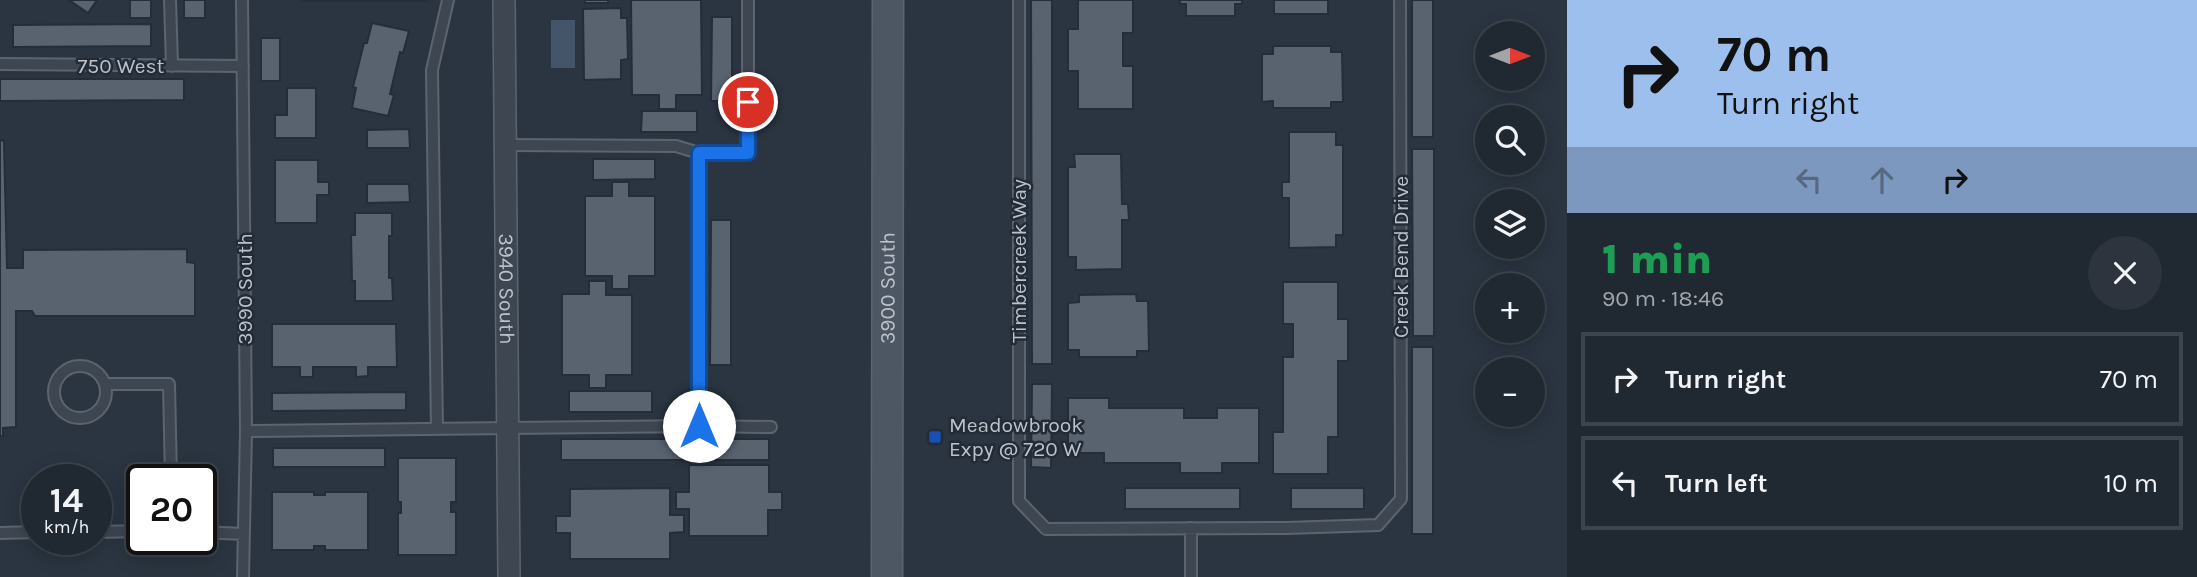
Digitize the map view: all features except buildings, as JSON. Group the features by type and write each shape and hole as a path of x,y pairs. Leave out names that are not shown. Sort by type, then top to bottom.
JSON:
{"main road":[{"name":"3900 South","path":"887,577 888,0"}],"street":[{"name":"3940 South","path":"504,0 509,577"}],"lane":[{"path":"170,0 172,66"},
{"name":"3990 South","path":"242,0 246,430 243,577"},
{"path":"438,429 432,70 448,0"},
{"path":"506,145 676,146 699,153 748,153 748,0"},
{"name":"Timbercreek Way","path":"1019,0 1019,501 1046,529 1191,528"},
{"name":"Creek Bend Drive","path":"1191,528 1378,525 1402,499 1400,0"},
{"name":"750 West","path":"0,64 243,66"},
{"path":"699,153 699,426"},
{"path":"86,366 98,373 105,384 105,398 99,410 88,417 74,418 62,411 54,400 54,386 60,374 72,367 86,366"},
{"path":"105,384 169,384 171,464"},
{"path":"246,430 771,427"},
{"path":"1191,528 1191,577"},
{"path":"0,533 21,532"},
{"path":"217,533 243,534"}],"water":[{"path":"551,20 575,20 575,68 551,68"}],"place":[{"name":"Meadowbrook Expy @ 720 W","path":"935,437"}],"route":[{"path":"699,426 699,153 748,153 748,102"}]}
